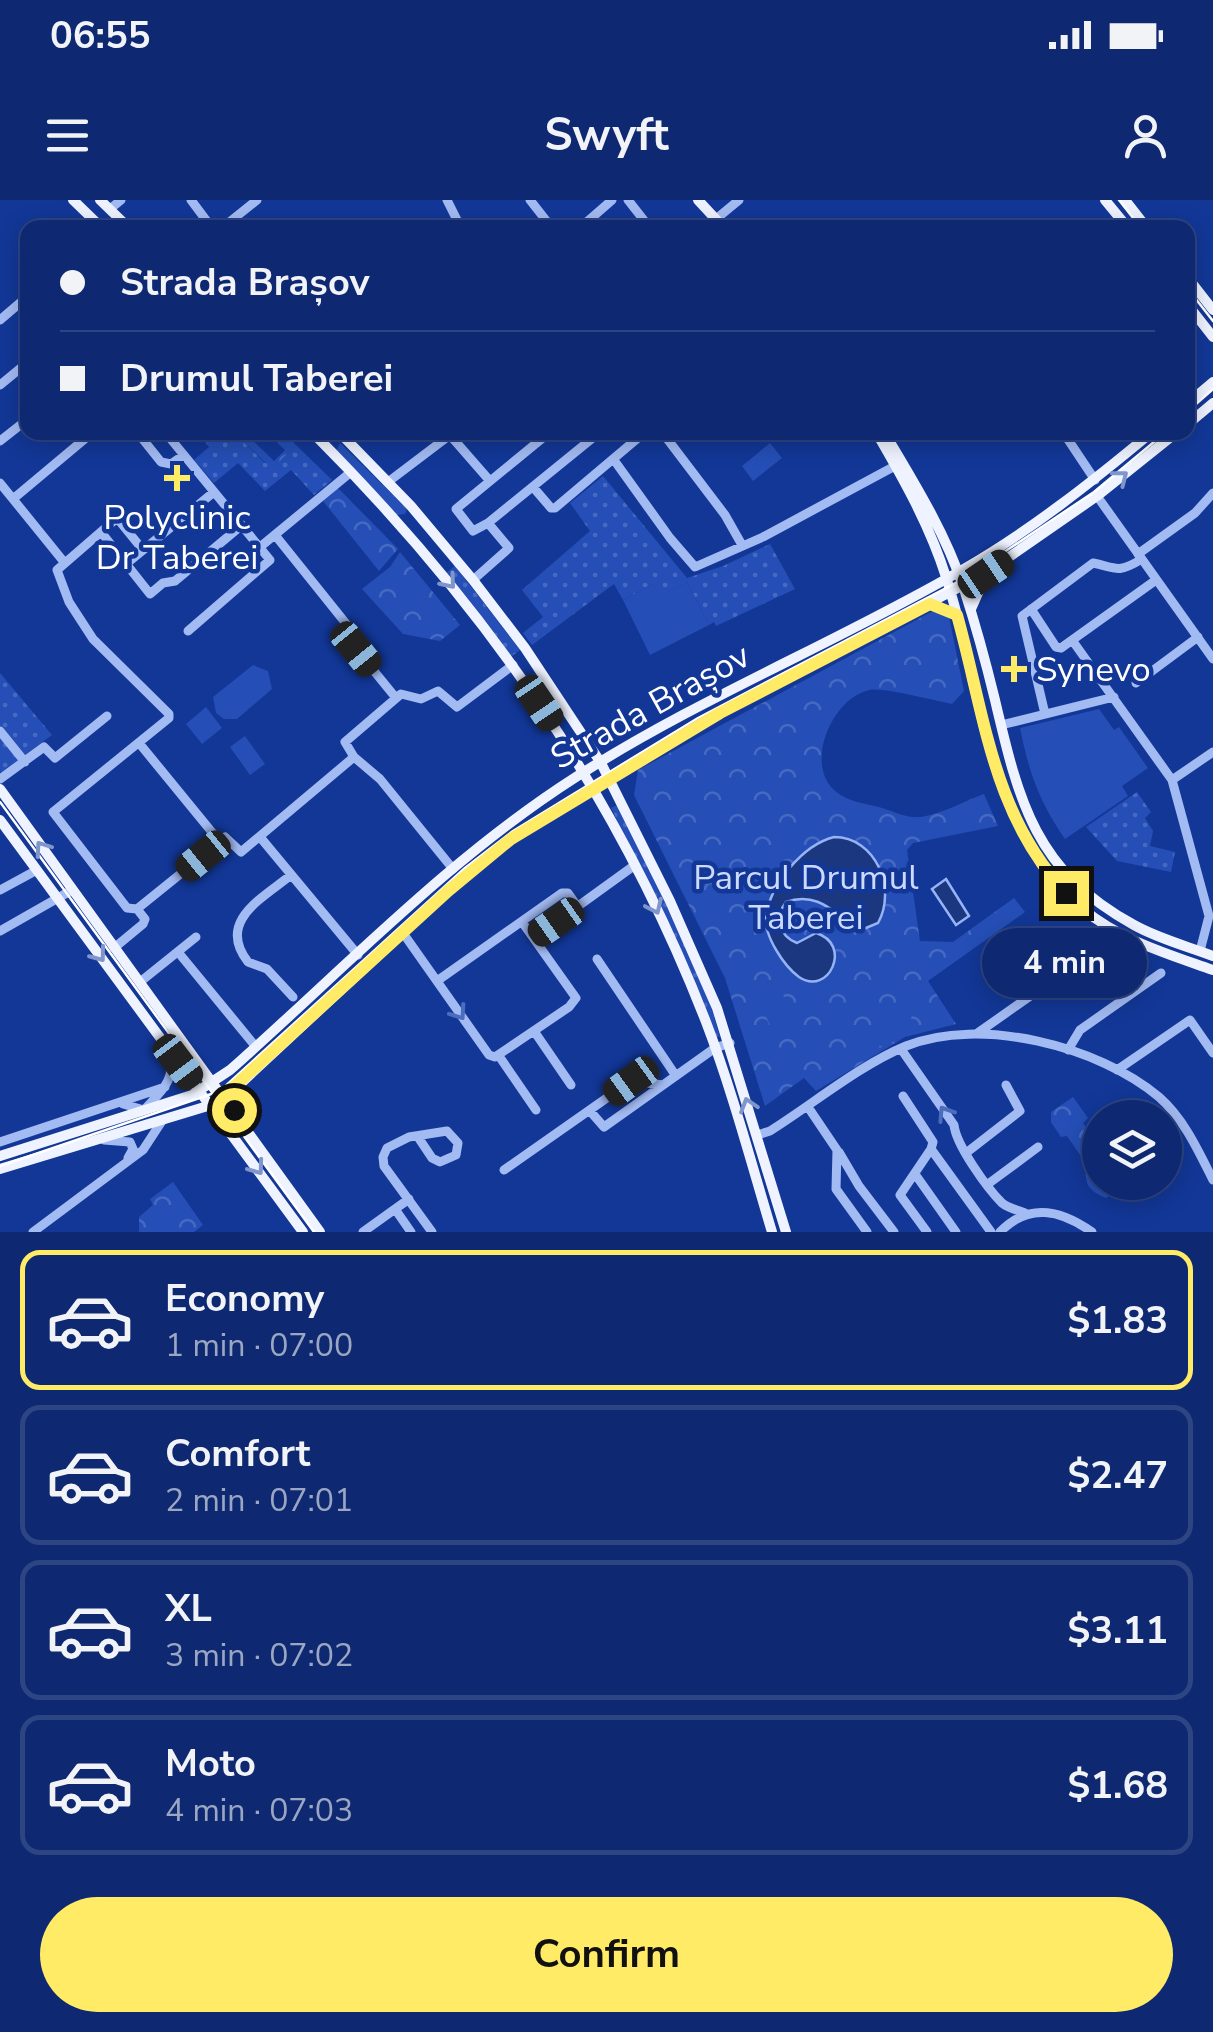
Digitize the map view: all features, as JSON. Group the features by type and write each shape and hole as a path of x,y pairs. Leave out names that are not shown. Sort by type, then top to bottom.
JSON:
{"main road":[{"path":"74,200 92,220"},
{"path":"100,200 121,220"},
{"path":"690,200 713,220"},
{"path":"698,200 715,220"},
{"path":"1105,200 1121,220"},
{"path":"1125,200 1141,220"},
{"path":"1195,287 1213,310"},
{"path":"1195,312 1213,335"},
{"path":"320,440 408,533 514,666 596,789 636,865 716,1048 772,1232"},
{"path":"329,449 336,440"},
{"path":"347,440 411,506 472,580 555,692 601,763 686,936 730,1043 786,1232"},
{"path":"883,440 945,556"},
{"path":"884,440 952,575 951,593 997,773 1018,828 1054,881 1104,924 1140,944 1213,970"},
{"name":"Strada Brașov","path":"0,1156 200,1091 256,1047 453,869 586,772 723,694 978,560 1095,480 1142,440"},
{"name":"Strada Brașov","path":"0,1170 211,1105 459,880 511,839 720,713 986,574 1167,440"},
{"path":"396,520 407,517 411,506"},
{"path":"408,533 412,522 422,519"},
{"path":"945,556 978,560"},
{"path":"929,586 945,556"},
{"path":"970,610 986,574"},
{"path":"952,575 963,586 1023,806 1054,858 1104,907 1146,932 1213,956"},
{"path":"930,604 957,615"},
{"path":"539,703 551,702 555,692"},
{"path":"0,789 214,1082 316,1230"},
{"path":"1010,812 1023,806"},
{"path":"0,820 303,1232"},
{"path":"1018,828 1031,824"},
{"path":"1140,944 1146,932"},
{"path":"1157,950 1163,938"}],"street":[{"path":"110,209 121,200"},
{"path":"530,200 546,220"},
{"path":"589,220 612,200"},
{"path":"628,200 644,220"},
{"path":"723,220 739,200"},
{"path":"231,220 251,202"},
{"path":"0,320 20,303"},
{"path":"0,385 20,369"},
{"path":"0,441 20,425"},
{"path":"13,499 83,440"},
{"path":"143,440 166,464 184,456"},
{"path":"154,454 165,440"},
{"path":"171,440 270,562 188,630"},
{"path":"388,482 441,440"},
{"path":"454,440 490,481"},
{"path":"540,440 456,509 475,532 591,440"},
{"path":"533,487 553,508 636,440"},
{"path":"668,440 726,514 742,545"},
{"path":"1068,440 1095,480"},
{"path":"614,460 690,564 696,566 764,536 894,466"},
{"path":"260,547 351,472"},
{"path":"0,483 64,562"},
{"path":"126,564 214,492"},
{"path":"1045,714 1022,616 1093,563 1119,569 1140,556 1196,513 1213,492"},
{"path":"1096,496 1213,659"},
{"path":"143,550 117,518 58,568 79,620 109,657 162,705 169,718 53,812 127,908 138,909 225,838 241,852 354,758"},
{"path":"472,580 509,548 488,523"},
{"path":"101,532 150,594 163,583 175,581 242,525"},
{"path":"275,535 356,636 356,649 396,698"},
{"path":"1032,609 1056,647 1061,648 1156,580"},
{"path":"1136,683 1198,638"},
{"path":"1072,640 1172,780 1209,916 1200,951"},
{"path":"453,869 380,779 354,758 346,740 406,693 422,699 438,691 457,707 514,666"},
{"path":"1001,725 1114,697"},
{"path":"0,779 44,747 55,758 107,716"},
{"path":"0,731 25,762"},
{"path":"139,743 220,842"},
{"path":"1172,780 1213,752"},
{"path":"260,838 358,955"},
{"path":"534,938 636,865"},
{"path":"0,890 37,870"},
{"path":"291,874 242,915 236,941 248,962 267,969 293,997"},
{"path":"0,931 72,890"},
{"path":"436,981 565,892 578,907"},
{"path":"114,948 145,922 138,909"},
{"path":"403,933 488,1055 499,1056 576,998 522,922"},
{"path":"979,1032 1074,966 1104,924"},
{"path":"140,982 196,937"},
{"path":"178,952 256,1047"},
{"path":"597,960 676,1076"},
{"path":"1068,1050 1080,1030 1162,973"},
{"path":"1002,1018 1010,1037"},
{"path":"1117,1070 1190,1020 1213,1054"},
{"path":"534,1032 571,1085"},
{"path":"758,1135 901,1049 949,1035 979,1032 1068,1050 1117,1070 1147,1088 1168,1106 1213,1180"},
{"path":"590,1110 604,1127 716,1048 730,1043"},
{"path":"120,1103 144,1110 165,1087 172,1070 166,1046"},
{"path":"901,1049 954,1124 955,1134 1004,1206 1025,1213 1058,1212 1092,1232"},
{"path":"499,1056 536,1110"},
{"path":"504,1170 631,1081 663,1085"},
{"path":"966,1152 1020,1111 1006,1085"},
{"path":"0,1142 165,1087"},
{"path":"902,1096 932,1137 931,1148 900,1195 927,1232"},
{"path":"808,1108 894,1232"},
{"path":"33,1232 147,1146 162,1122"},
{"path":"418,1138 436,1161 450,1159 458,1152 458,1143 447,1130 408,1138 387,1148 383,1157 383,1164 432,1232"},
{"path":"101,1140 130,1142 132,1152 123,1164"},
{"path":"988,1184 1038,1146"},
{"path":"1200,1154 1213,1146"},
{"path":"931,1148 991,1232"},
{"path":"837,1150 836,1189 867,1232"},
{"path":"914,1174 956,1232"},
{"path":"363,1232 408,1199"},
{"path":"1002,1230 1004,1206"},
{"path":"395,1209 410,1232"},
{"path":"1002,1230 1025,1213"}],"green space":[{"path":"204,440 242,440 265,463 278,463 296,445 332,480 314,495 291,470 265,491 238,463 214,483 194,460 209,447"},
{"path":"242,440 252,440 274,461 285,450 274,440 291,440 296,445 278,463 268,465"},
{"path":"340,443 407,509 405,514 396,515 336,451"},
{"path":"770,443 782,458 753,481 742,466"},
{"path":"603,476 687,578 770,544 795,589 716,626 714,622 709,625 687,582 659,596 653,584 623,600 614,584 532,645 523,633 543,617 522,590 590,531 570,503"},
{"path":"338,488 398,549 379,571 323,501"},
{"path":"400,552 460,625 440,641 403,634 362,589 390,567"},
{"path":"455,566 520,650 511,657 446,573"},
{"path":"687,582 709,625 650,655 623,600 653,584 660,595"},
{"name":"Parcul Drumul Taberei","path":"933,611 949,617 964,691 952,704 876,690 856,695 834,717 827,732 822,763 825,777 844,797 914,817 940,812 984,794 998,826 913,843 907,850 920,941 953,942 1014,898 1025,912 928,981 956,1024 905,1037 816,1091 804,1078 765,1106 725,978 634,795 638,770"},
{"path":"253,665 268,671 272,689 237,719 224,719 216,713 213,697"},
{"path":"0,673 52,735 1,773 0,771"},
{"path":"206,707 222,728 202,744 186,724"},
{"path":"1099,709 1114,730 1119,727 1148,768 1122,786 1128,796 1065,839 1036,786 1020,728"},
{"path":"245,736 265,764 250,775 230,747"},
{"path":"1137,792 1151,812 1145,818 1153,831 1150,846 1175,852 1171,872 1117,861 1086,827"},
{"path":"617,805 679,930 706,991 720,1037 716,1037 665,916 611,808"},
{"path":"776,979 798,1028 776,1038 754,990"},
{"path":"908,997 909,1026 897,1040 879,1046 876,1041 885,1023 903,1008"},
{"path":"1073,1097 1082,1110 1082,1158 1067,1136 1061,1137 1051,1122 1051,1112"},
{"path":"173,1182 203,1225 194,1232 139,1232 139,1217 153,1205 150,1199"}],"shaded area":[{"path":"834,837 849,839 871,855 884,881 883,910 878,923 861,930 817,902 786,902 779,920 786,936 797,943 816,933 833,947 833,967 820,980 810,981 799,977 781,958 768,933 766,917 774,892 790,868 811,848"},
{"path":"946,879 969,916 956,925 932,889"}],"tram line":[{"path":"1119,200 1135,220"},
{"path":"1195,298 1213,321"},
{"path":"1195,405 1213,389"},
{"path":"0,1166 220,1091 465,868 513,831 698,718 967,577 1094,492 1156,440"},
{"path":"0,802 314,1232"}],"place":[{"name":"Polyclinic Dr Taberei","path":"177,478"},
{"name":"Synevo","path":"1014,669"}],"route":[{"path":"234,1110 224,1096 448,891 511,839 677,737 930,604 957,615 1010,812 1030,848 1066,893"}]}
